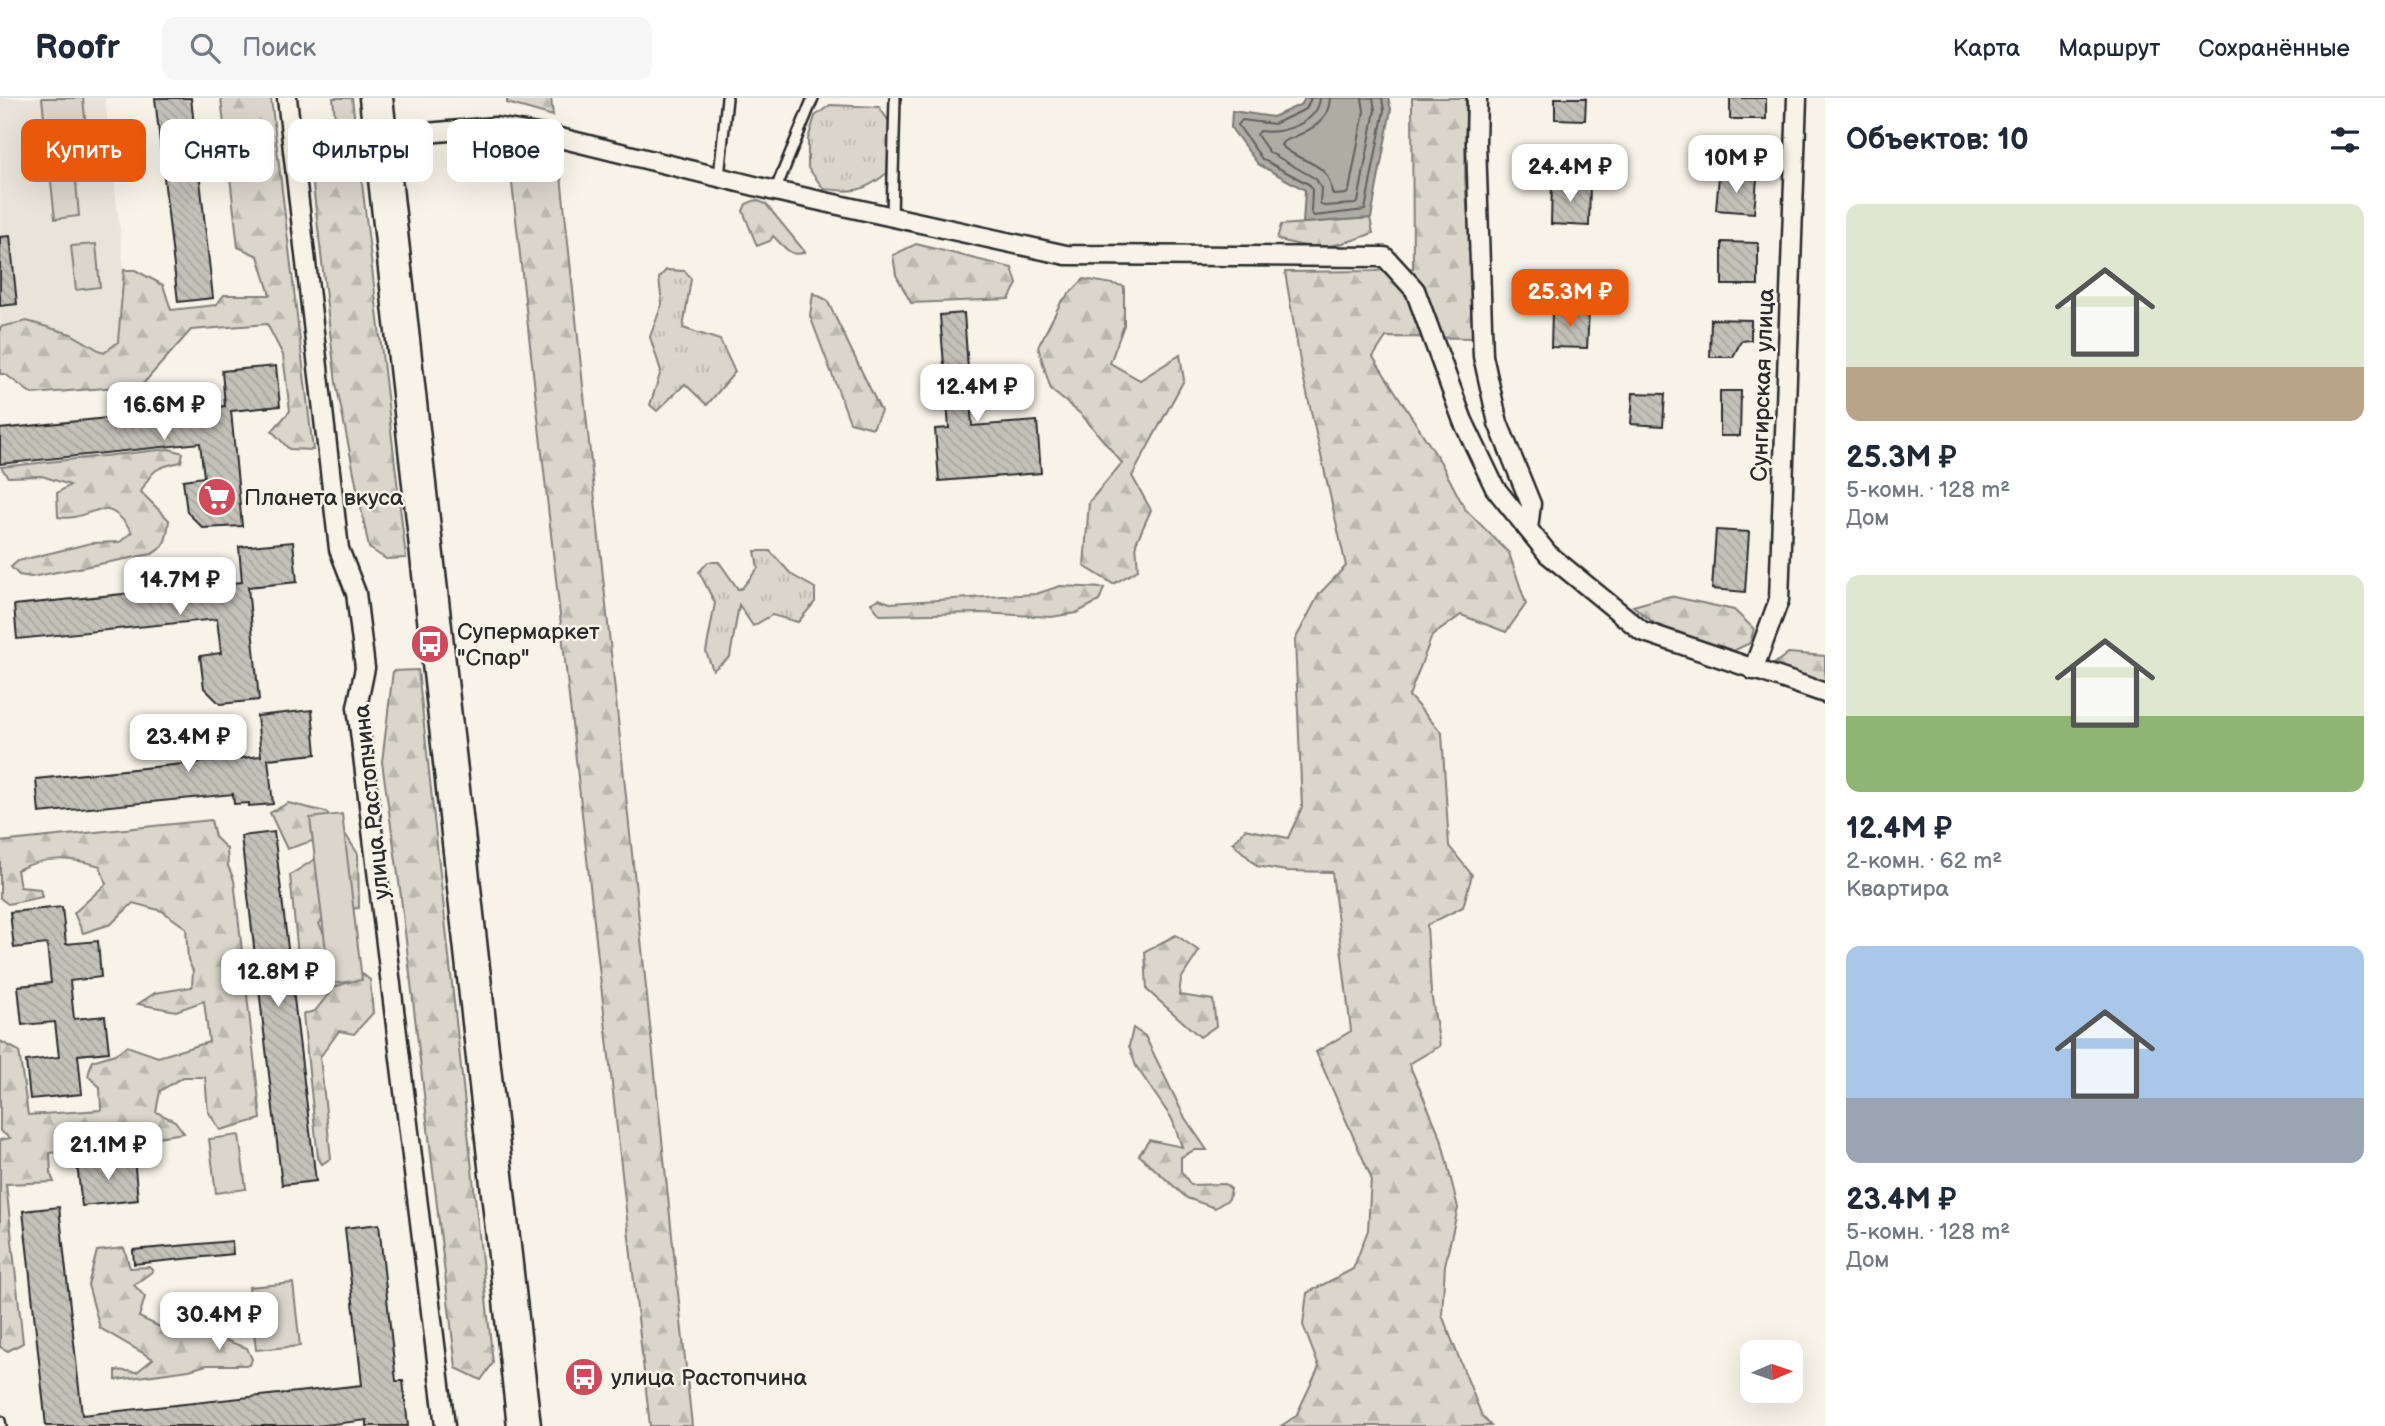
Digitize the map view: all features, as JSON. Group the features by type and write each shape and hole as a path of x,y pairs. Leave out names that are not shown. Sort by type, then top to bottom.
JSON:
{"highway":[{"path":"376,98 524,1426"},
{"path":"398,98 400,119"},
{"path":"407,182 543,1426"}],"street":[{"name":"улица Растопчина","path":"287,98 339,550 356,593 365,668 357,707 445,1426"},
{"path":"1477,98 1483,356 1498,423 1531,504 1528,529"},
{"name":"Сунгирская улица","path":"1753,670 1779,600 1797,98"},
{"path":"433,132 495,127 556,137 775,191 1066,255 1385,257 1415,290 1463,421 1495,488 1548,554 1642,631 1825,693"}],"lane":[{"path":"719,177 727,98"},
{"path":"775,191 813,98"},
{"path":"892,216 895,98"}],"shaded area":[{"path":"0,98 105,98 107,119 21,119 21,182 114,182 133,349 0,366"}],"green space":[{"path":"42,98 83,98 85,119 44,119"},
{"path":"221,98 271,98 274,119 223,119"},
{"path":"333,98 352,98 354,119 335,119"},
{"path":"507,98 551,98 553,116 507,103"},
{"path":"1412,98 1466,98 1465,178 1477,338 1386,337 1373,357 1440,461 1465,509 1509,553 1526,604 1506,632 1461,615 1432,636 1409,696 1442,733 1449,846 1472,875 1463,907 1427,925 1431,993 1440,1046 1409,1064 1441,1138 1458,1208 1445,1265 1442,1315 1482,1416 1491,1426 1281,1426 1296,1416 1319,1367 1303,1325 1307,1293 1353,1269 1368,1230 1371,1177 1316,1052 1351,1031 1332,872 1286,871 1257,866 1233,843 1245,829 1288,838 1302,807 1295,640 1319,594 1346,566 1301,367 1285,272 1413,268"},
{"path":"830,105 879,107 890,123 887,173 864,188 851,191 824,189 808,168 808,139 815,116"},
{"path":"274,123 313,450 289,449 272,431 290,411 283,355 267,324 191,330 142,385 32,394 5,374 0,374 0,327 27,321 71,334 104,353 118,342 124,270 135,270 163,285 171,310 216,305 224,295 270,295 258,256 238,247 231,182 274,182"},
{"path":"51,182 76,182 79,216 55,219"},
{"path":"313,182 362,182 406,558 386,559 369,548 336,383"},
{"path":"512,182 562,182 692,1426 650,1426"},
{"path":"756,200 766,204 805,252 791,252 773,236 770,241 757,246 743,211 746,204"},
{"path":"1370,218 1373,233 1348,242 1315,247 1277,239 1281,225"},
{"path":"96,244 100,287 76,290 71,246"},
{"path":"916,244 1012,268 1017,284 1009,299 911,303 896,275 893,255"},
{"path":"666,270 685,271 691,279 683,328 720,340 735,372 707,405 685,384 657,411 650,405 661,371 650,337 662,304 659,278"},
{"path":"1084,279 1124,286 1124,325 1110,363 1140,380 1180,355 1184,380 1132,476 1151,510 1136,543 1138,570 1113,584 1084,566 1089,502 1122,463 1082,415 1051,390 1038,347 1061,302"},
{"path":"813,293 827,300 881,411 873,428 850,422 810,316"},
{"path":"169,449 183,453 181,462 156,470 141,492 169,520 165,540 157,551 31,577 19,575 11,567 18,561 91,543 120,542 132,532 122,519 105,510 69,518 58,517 57,493 70,485 42,476 8,477 1,467"},
{"path":"755,551 770,551 792,575 815,588 815,602 798,622 772,615 753,626 739,605 730,657 713,670 706,652 715,603 699,572 708,562 719,562 738,589 742,588 758,568"},
{"path":"1060,586 1104,588 1099,601 1076,613 1051,617 981,613 880,615 871,603 879,599 890,603 1036,594"},
{"path":"1670,596 1734,610 1754,629 1750,643 1731,652 1659,627 1633,606"},
{"path":"1788,653 1825,656 1825,685 1781,671 1773,665"},
{"path":"418,670 493,1363 481,1380 456,1368 400,889 382,762 393,671"},
{"path":"288,803 326,812 340,826 358,854 359,908 331,909 319,924 332,950 321,965 299,965 290,875 315,859 315,840 287,849 270,813"},
{"path":"342,814 362,980 330,984 310,818"},
{"path":"211,820 215,837 227,849 228,866 234,880 261,1119 220,1130 208,1111 205,1077 183,1077 160,1091 156,1112 175,1121 184,1133 50,1153 54,1182 6,1184 23,1343 8,1351 0,1347 0,1140 10,1138 0,1131 0,1041 19,1051 28,1115 101,1110 100,1087 88,1076 92,1061 115,1054 127,1046 158,1057 209,1042 204,1001 176,1011 138,1004 155,993 192,987 193,971 188,960 186,928 162,911 133,903 111,924 83,933 74,913 106,884 100,866 78,861 48,860 17,870 20,887 40,889 42,897 8,904 0,898 0,842"},
{"path":"1176,935 1199,951 1181,979 1179,995 1213,1000 1216,1026 1200,1037 1147,990 1145,951"},
{"path":"354,967 370,980 373,1013 354,1034 339,1031 320,1057 331,1158 322,1164 318,1158 303,1014 315,1011 334,987 350,982"},
{"path":"1133,1028 1145,1036 1185,1118 1207,1150 1194,1150 1181,1157 1181,1171 1191,1185 1225,1184 1231,1189 1229,1199 1215,1208 1187,1198 1139,1155 1149,1140 1182,1147 1172,1119 1136,1066 1129,1046"},
{"path":"239,1135 246,1189 216,1193 209,1139"},
{"path":"124,1248 130,1268 149,1267 153,1271 134,1285 145,1297 139,1317 160,1327 183,1325 247,1348 252,1359 250,1365 207,1365 116,1380 116,1370 137,1372 153,1359 100,1328 88,1285 97,1251"},
{"path":"293,1283 300,1346 256,1350 249,1287"}],"water":[{"path":"1305,98 1388,98 1391,109 1371,218 1303,223 1305,190 1258,164 1231,128 1232,111 1273,117 1302,104"}],"building":[{"path":"155,98 191,98 193,119 160,119 160,142"},
{"path":"1555,98 1586,98 1585,120 1555,119"},
{"path":"1730,98 1766,98 1766,119 1730,119"},
{"path":"1719,176 1757,179 1754,213 1716,210"},
{"path":"164,182 200,182 213,298 178,302"},
{"path":"1552,182 1590,184 1589,226 1551,224"},
{"path":"10,236 17,304 0,306 0,237"},
{"path":"1722,242 1758,243 1758,285 1722,285"},
{"path":"1552,310 1589,311 1587,348 1551,347"},
{"path":"964,313 972,426 1037,421 1041,473 939,481 935,429 949,428 940,315"},
{"path":"1711,319 1751,320 1751,340 1741,341 1733,357 1710,357"},
{"path":"276,366 280,406 231,411 242,526 203,528 187,512 183,480 204,477 200,443 0,464 0,429 225,406 222,371"},
{"path":"1720,391 1741,391 1740,436 1720,436"},
{"path":"1633,393 1665,394 1663,426 1631,424"},
{"path":"1716,530 1749,532 1745,592 1712,589"},
{"path":"293,542 297,582 248,587 259,700 220,704 204,688 200,656 221,653 217,619 17,639 14,605 242,582 239,547"},
{"path":"312,710 316,754 268,759 273,804 234,804 233,794 39,813 36,779 261,756 257,716"},
{"path":"274,832 316,1181 282,1185 241,836"},
{"path":"62,907 66,944 98,941 101,977 70,981 74,1019 105,1016 109,1052 78,1055 82,1094 30,1099 26,1061 59,1057 55,1022 22,1025 18,986 51,983 47,944 14,948 10,912"},
{"path":"134,1158 138,1200 82,1206 77,1164"},
{"path":"59,1207 82,1415 362,1385 345,1228 379,1224 396,1381 403,1381 408,1426 367,1426 367,1420 316,1426 46,1426 23,1211"},
{"path":"232,1241 233,1254 134,1264 133,1250"}],"place":[{"name":"Планета вкуса","path":"217,497"},
{"name":"Супермаркет \"Спар\"","path":"430,644"},
{"name":"улица Растопчина","path":"584,1377"}]}
